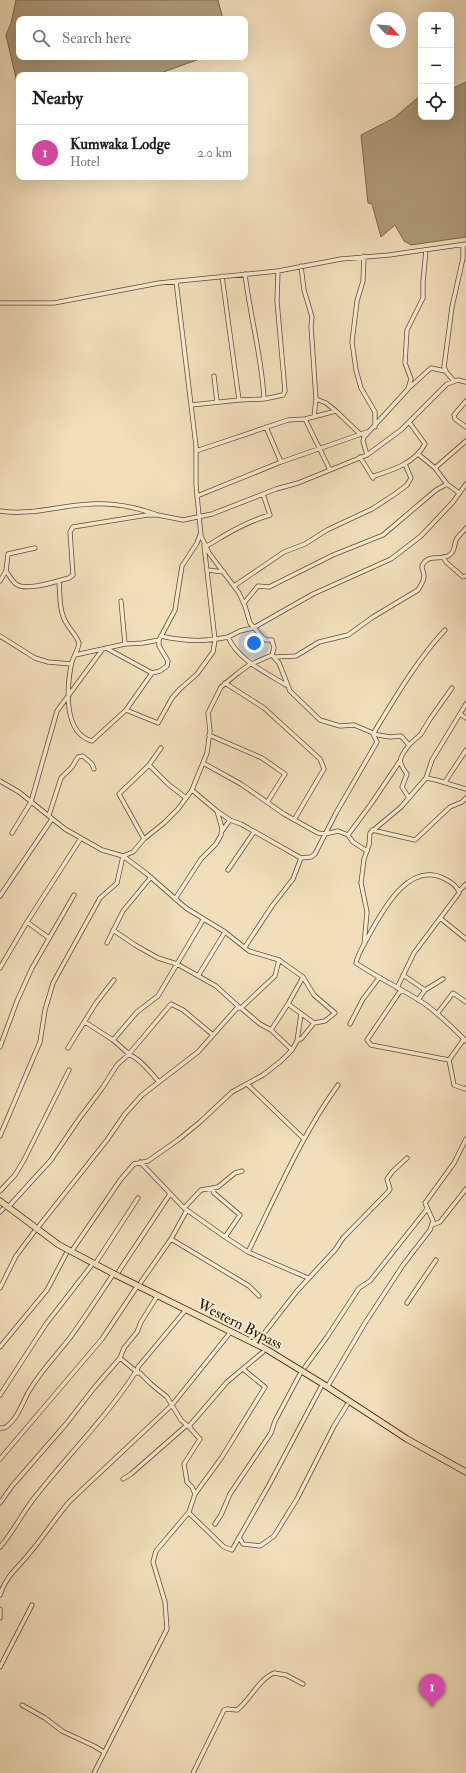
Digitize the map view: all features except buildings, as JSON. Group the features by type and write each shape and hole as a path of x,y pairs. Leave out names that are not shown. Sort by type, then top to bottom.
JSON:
{"main road":[{"name":"Western Bypass","path":"0,1201 48,1238 64,1248 266,1350 323,1384 406,1439 466,1472"}],"street":[{"path":"0,303 54,303 138,286 278,271 364,256 465,245 452,307 445,363 446,371 454,381"},
{"path":"408,389 412,379 405,363 407,330 423,298 426,250"},
{"path":"364,256 364,281 357,301 352,342 356,370 362,388 375,412 375,427"},
{"path":"301,266 304,290 312,317 311,326 316,398 314,417"},
{"path":"191,405 264,399 283,395 286,383 277,301 278,271"},
{"path":"245,274 248,302 263,383 264,399"},
{"path":"222,276 239,400"},
{"path":"104,649 152,673 160,671 167,666 168,661 159,646 160,638 175,610 182,566 197,543 200,534 196,451 176,281"},
{"path":"367,455 363,441 364,437 375,427 408,389 431,368 446,371"},
{"path":"214,376 217,402"},
{"path":"0,512 22,514 90,504 128,507 176,519 200,517 226,510 263,494 367,455 410,422 447,384 454,381 466,382"},
{"path":"316,398 326,403 336,411 360,434"},
{"path":"466,401 454,415 455,419 466,426"},
{"path":"196,451 288,420 306,419 336,411"},
{"path":"306,419 330,470"},
{"path":"360,457 373,478 374,476 405,464 418,454 425,444 410,422"},
{"path":"266,427 281,462"},
{"path":"197,496 281,462 321,450 368,432"},
{"path":"435,468 466,441"},
{"path":"418,454 435,468 447,484 459,493"},
{"path":"234,586 284,552 305,544 327,530 372,509 395,494 407,485 411,478 405,464"},
{"path":"244,604 258,586 269,587 333,555 383,535 436,490 447,484"},
{"path":"75,655 126,644 143,643 160,638 180,640 215,640 253,628 313,594 391,559 421,536 453,502 466,485"},
{"path":"206,546 214,543 225,535 270,515 263,494"},
{"path":"6,571 16,584 23,587 30,587 69,578 73,575 70,532 73,526 158,515"},
{"path":"123,856 133,852 144,839 178,809 192,790 207,753 209,735 208,713 225,683 238,672 252,664 273,656 296,656 319,642 348,635 373,617 418,590 423,582 424,574 421,568 422,565 428,559 448,556 454,550 456,540 466,528"},
{"path":"200,534 206,546 234,586 244,604 253,628 266,640 272,640 274,648 273,656"},
{"path":"126,710 158,723 180,689 197,674 213,652 215,640 204,542"},
{"path":"0,581 6,571 8,554 35,548"},
{"path":"443,557 448,565 465,578"},
{"path":"207,570 224,572"},
{"path":"59,581 62,612 66,624 72,630 79,643 71,664 68,696 71,721 84,737 92,740 126,710 152,673"},
{"path":"121,601 126,644"},
{"path":"373,734 402,684 433,642 445,630"},
{"path":"0,636 35,658 48,662 71,664"},
{"path":"228,637 231,644 252,664 287,685"},
{"path":"12,833 31,802 55,716 62,703 104,649"},
{"path":"273,656 280,663 287,685 293,695 320,720 340,726 354,726 373,734 390,737 401,736 409,745"},
{"path":"225,683 264,708 323,763 324,769 294,820"},
{"path":"409,798 402,787 407,774 400,767 401,755 421,734 452,688"},
{"path":"364,946 363,937 368,912 361,883 368,837 372,830 401,807 426,778 432,760 466,704"},
{"path":"460,714 466,718"},
{"path":"192,790 230,820 241,824 301,858 311,857 315,854 336,813 377,742 373,734"},
{"path":"209,735 262,758 283,771 285,775 268,801"},
{"path":"144,839 119,794 149,764 162,748"},
{"path":"445,782 466,750"},
{"path":"49,815 61,778 72,767 78,757 83,756 87,758 94,769"},
{"path":"348,835 400,761"},
{"path":"203,763 241,784 268,801 284,814 318,833 325,834 338,831 348,835 352,842 367,851"},
{"path":"149,764 168,784 186,798"},
{"path":"426,778 466,789"},
{"path":"0,781 19,792 65,829 102,850 123,856 203,920 225,932 253,952 279,960 303,977 314,995 335,1013 325,1021 314,1023 302,1038 297,1041"},
{"path":"372,830 415,840 452,805 462,802 466,798"},
{"path":"217,811 222,831"},
{"path":"0,896 52,819"},
{"path":"175,899 201,859 216,844 222,831 230,820"},
{"path":"228,870 254,832"},
{"path":"0,968 27,922 81,838"},
{"path":"0,1136 40,1042 45,1010 53,983 100,898 117,883 123,856"},
{"path":"245,947 272,906 293,879 301,858"},
{"path":"459,891 455,885 448,880 433,875 418,878 407,883 399,889 380,915 356,963 418,1000 437,1014 465,1040 450,1060 454,1085 465,1089 466,1088"},
{"path":"107,943 124,911 150,877"},
{"path":"450,1060 371,1045 367,1040 399,989 403,975 414,953 458,896 459,891 466,884"},
{"path":"0,1047 23,988 49,938 74,895"},
{"path":"440,918 466,939"},
{"path":"113,1040 137,1012 158,996 203,920"},
{"path":"27,922 49,938"},
{"path":"113,930 135,946 158,958 177,964 216,986 292,1050"},
{"path":"198,976 225,932"},
{"path":"39,1226 107,1140 125,1114 142,1095 198,1052 240,1007 275,976 279,960"},
{"path":"403,975 425,990"},
{"path":"270,1030 288,1004 303,977"},
{"path":"350,1024 363,999 379,978"},
{"path":"418,1000 425,990 443,979"},
{"path":"68,1048 96,1003 114,980"},
{"path":"437,1014 453,993 466,1002"},
{"path":"10,1205 51,1160 117,1065 129,1054 171,1004 183,1010 213,1035"},
{"path":"288,1004 314,1023"},
{"path":"73,1249 121,1179 134,1164 148,1161 178,1140 232,1092 263,1075 292,1050 297,1041 301,1014"},
{"path":"85,1022 113,1040 147,1068 159,1082"},
{"path":"0,1191 14,1175 24,1160 69,1070"},
{"path":"247,1084 304,1139"},
{"path":"248,1252 304,1139 324,1104 338,1085"},
{"path":"330,1384 365,1323 404,1265 430,1230 433,1221 425,1203 454,1164 466,1139"},
{"path":"258,1341 308,1278 335,1250 343,1238 388,1192 390,1189 387,1179 392,1172 407,1158"},
{"path":"140,1162 186,1209 225,1237 248,1252 308,1278"},
{"path":"141,1282 171,1239 186,1209 201,1190 218,1187 236,1173 242,1171"},
{"path":"212,1188 214,1193 240,1215 225,1237"},
{"path":"432,1225 440,1222 466,1189"},
{"path":"119,1271 170,1194"},
{"path":"98,1261 138,1198"},
{"path":"0,1212 3,1208"},
{"path":"305,1368 352,1301 359,1288 370,1281 427,1209"},
{"path":"0,1288 1,1283 16,1256 34,1232"},
{"path":"171,1239 249,1286 259,1296"},
{"path":"0,1347 48,1290 66,1254"},
{"path":"407,1303 436,1260"},
{"path":"0,1395 46,1324 91,1266"},
{"path":"0,1428 7,1427 20,1410 28,1393 40,1374 77,1328 112,1276"},
{"path":"0,1459 102,1339 136,1288"},
{"path":"0,1503 12,1486 66,1424 120,1358 124,1348 137,1332 141,1322 156,1298"},
{"path":"0,1547 10,1536 36,1495 113,1405 138,1372 138,1368 184,1312"},
{"path":"0,1596 7,1578 28,1555 55,1517 70,1501 172,1406 228,1334"},
{"path":"123,1479 188,1426 227,1382 263,1352"},
{"path":"120,1358 167,1397 172,1406 188,1426 200,1438 184,1464 187,1482 192,1487 195,1494"},
{"path":"94,1773 146,1674 167,1629 165,1602 153,1562 153,1557 156,1551 189,1513 195,1494 222,1458 266,1387 243,1369"},
{"path":"215,1524 221,1515 230,1494 271,1433 275,1421 300,1374"},
{"path":"189,1513 208,1534 229,1550 232,1550 270,1485 321,1387"},
{"path":"239,1537 243,1544 260,1546 274,1536 297,1499 334,1426 347,1405"},
{"path":"0,1667 32,1605"},
{"path":"0,1609 0,1618"},
{"path":"193,1773 224,1710 237,1710 246,1703 265,1679 274,1673 286,1675 303,1684"},
{"path":"22,1705 36,1712 62,1731 104,1752"}],"shaded area":[{"path":"16,0 218,0 222,16 16,16 16,60 197,60 163,72 16,72 16,78 6,35 11,23"},
{"path":"466,82 466,237 411,245 404,241 395,225 381,237 372,204 368,203 361,135 394,118 418,98 418,120 454,120 454,88"}],"place":[{"name":"Kumwaka Lodge","path":"432,1707"}]}
